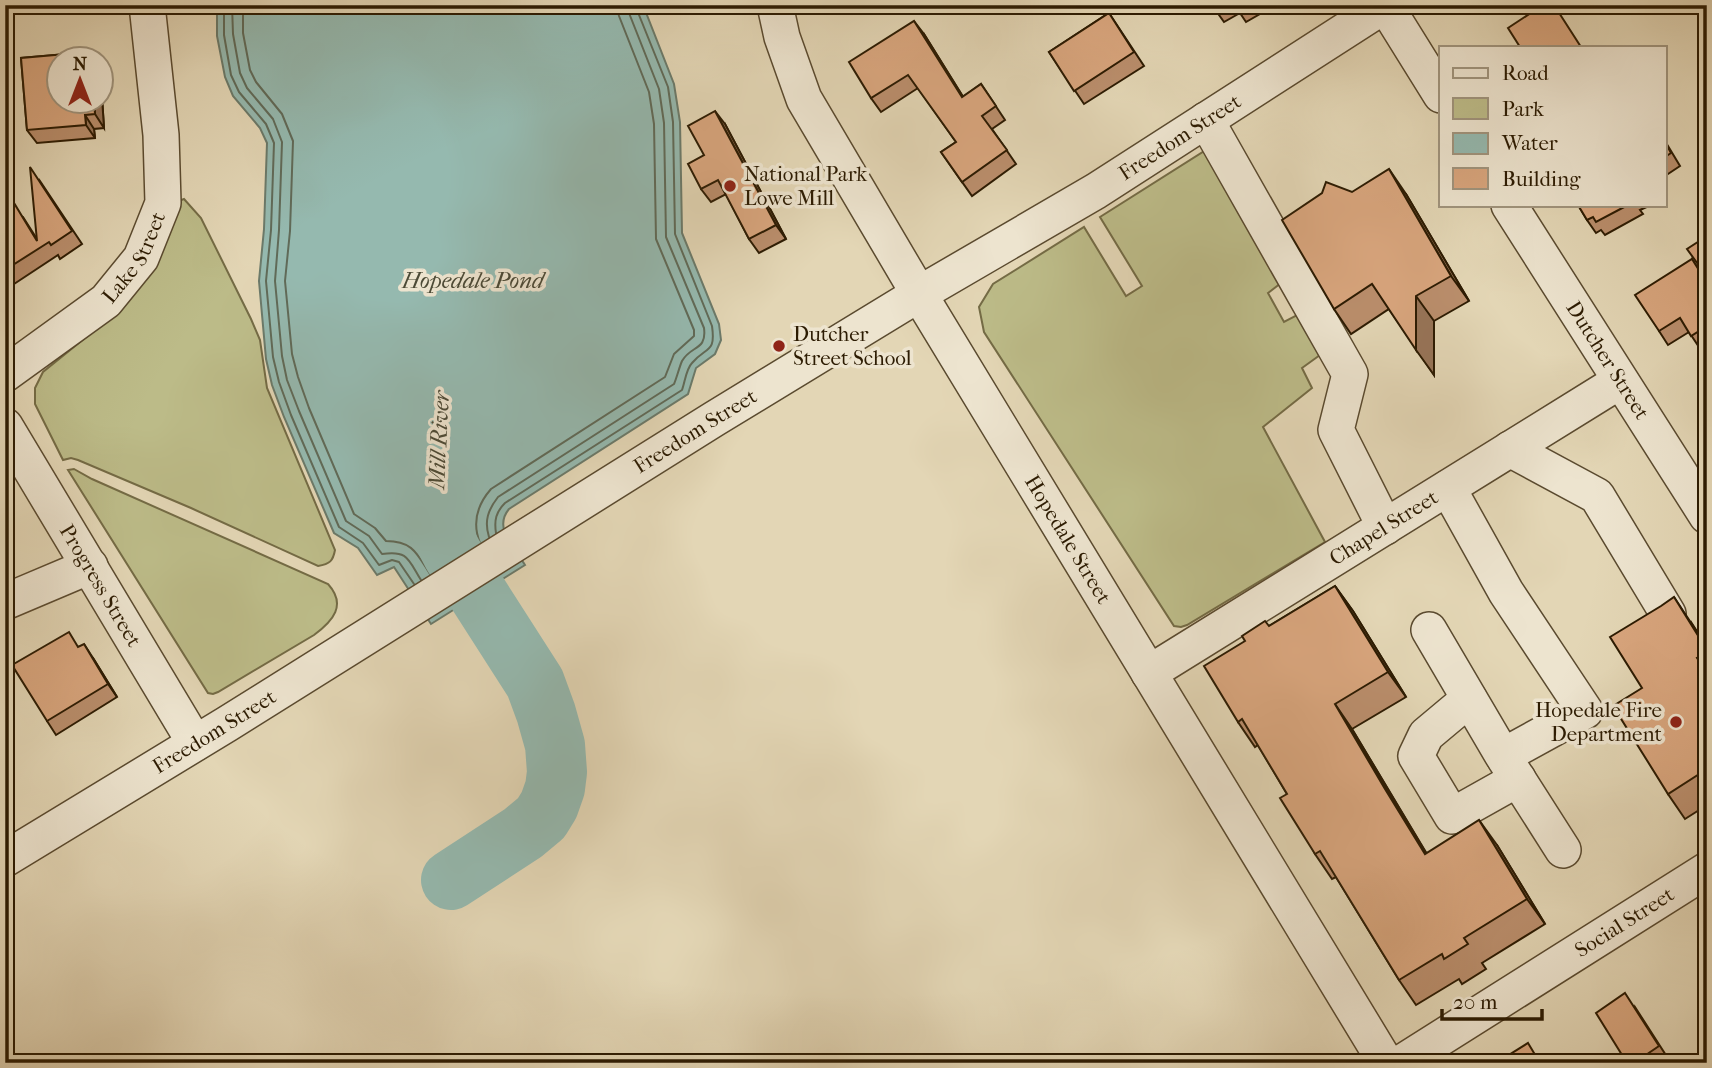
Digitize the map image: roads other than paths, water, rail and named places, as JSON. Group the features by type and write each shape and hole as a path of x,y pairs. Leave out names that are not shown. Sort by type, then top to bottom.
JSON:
{"street":[{"name":"Lake Street","path":"5,374 106,301 141,258 163,203 161,135 147,5"},
{"name":"Hopedale Street","path":"775,5 782,37 804,99 919,295 1386,1063"},
{"name":"Freedom Street","path":"5,859 714,419 1096,191 1385,5"},
{"path":"1385,5 1439,92"},
{"path":"1206,120 1350,373 1336,430 1385,527"},
{"name":"Dutcher Street","path":"1510,206 1707,516"},
{"name":"Chapel Street","path":"1149,673 1620,381"},
{"name":"Progress Street","path":"5,426 195,743"},
{"path":"1510,449 1597,496 1668,614"},
{"path":"1448,488 1506,592 1585,711 1452,816 1416,757 1426,736 1469,699"},
{"path":"5,601 90,566"},
{"path":"1429,631 1563,850"},
{"name":"Social Street","path":"1401,1063 1707,870"}],"water":[{"name":"Hopedale Pond","path":"217,5 643,5 674,84 680,122 682,233 719,324 721,340 715,354 696,368 688,394 509,509 503,523 504,531 525,565 431,624 394,567 377,575 358,548 334,533 272,385 266,359 259,281 267,143 260,128 233,96 225,77 217,36"}],"waterway":[{"name":"Mill River","path":"439,521 453,555 535,683 555,745 557,772 555,788 541,818 523,833 451,880"}],"place":[{"name":"National Park Lowe Mill","path":"730,186"},
{"name":"Dutcher Street School","path":"779,346"},
{"name":"Hopedale Fire Department","path":"1676,722"}]}
